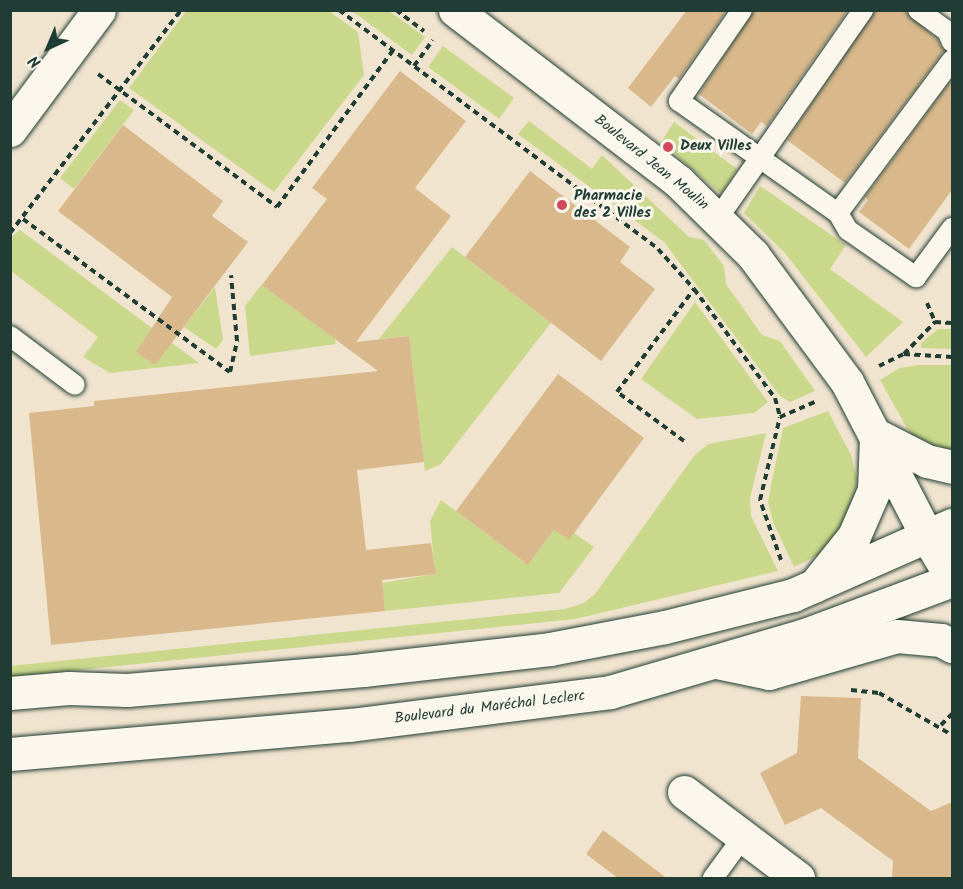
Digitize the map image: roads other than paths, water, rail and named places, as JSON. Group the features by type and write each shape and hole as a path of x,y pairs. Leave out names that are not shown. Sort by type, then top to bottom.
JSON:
{"main road":[{"path":"10,130 99,10"},
{"name":"Boulevard Jean Moulin","path":"455,10 641,152 718,218 753,255 847,382 876,435 940,532 952,579"},
{"path":"814,586 854,536 874,490 876,435 927,461 952,467"},
{"path":"10,693 69,688 151,688 363,670 550,648 665,627 814,586 940,532"},
{"name":"Boulevard du Maréchal Leclerc","path":"10,754 350,725 610,692 805,635 952,579"},
{"path":"717,662 769,673 897,636 941,640 952,646"},
{"path":"684,792 798,879"}],"lane":[{"path":"742,10 679,101 838,213 848,230 916,277 952,228"},
{"path":"718,218 761,160 863,10"},
{"path":"918,10 947,31 952,42"},
{"path":"838,213 952,60"},
{"path":"10,336 75,385"},
{"path":"713,879 743,837"}],"place":[{"name":"Deux Villes","path":"668,147"},
{"name":"Pharmacie des 2 Villes","path":"562,205"}]}
